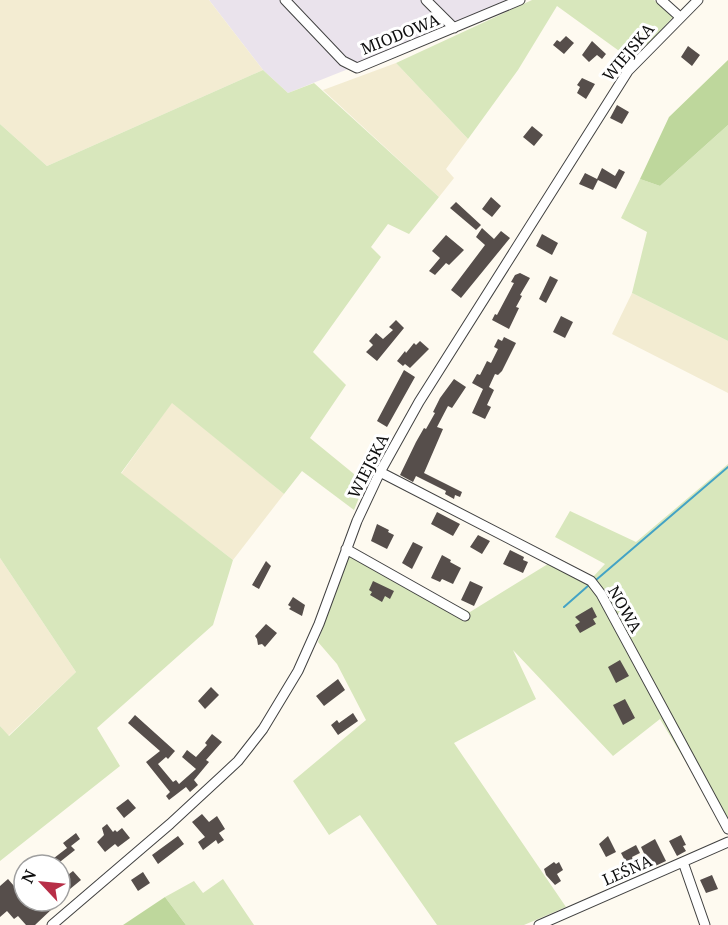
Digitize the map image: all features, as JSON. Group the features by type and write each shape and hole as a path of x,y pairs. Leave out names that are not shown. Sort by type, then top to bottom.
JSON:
{"street":[{"name":"MIODOWA","path":"285,0 343,61 357,68 520,0"},
{"path":"426,0 454,28"},
{"path":"661,0 680,17"},
{"name":"WIEJSKA","path":"52,925 238,761 276,710 298,671 319,624 357,520 380,472 419,402 614,92 638,60 698,0"},
{"name":"NOWA","path":"380,472 591,581 601,594 728,829"},
{"path":"346,549 465,616"},
{"name":"LEŚNA","path":"539,925 728,842"},
{"path":"683,862 705,925"}],"shaded area":[{"path":"0,0 209,0 263,70 47,166 0,124"},
{"path":"209,0 521,0 288,93 263,70"},
{"path":"396,63 468,139 446,169 454,178 439,197 323,90"},
{"path":"632,293 728,341 728,393 612,334"},
{"path":"172,402 284,494 233,560 121,474"},
{"path":"0,558 76,672 8,736 0,726"}],"green space":[{"path":"532,0 654,0 673,17 633,61 557,6 518,70 468,139 396,63"},
{"path":"728,60 728,125 660,186 640,179 669,117"},
{"path":"263,70 288,93 314,83 439,197 409,234 388,224 371,247 381,257 313,352 346,385 310,438 365,483 354,510 302,471 284,494 172,403 121,473 233,560 213,625 97,728 120,766 0,861 0,726 9,736 76,672 0,558 0,124 47,166"},
{"path":"728,125 728,341 632,293 647,232 621,218 640,179 660,186"},
{"path":"728,464 728,832 660,719 613,756 513,650 536,699 454,743 566,907 524,925 437,925 360,815 329,835 293,781 366,720 337,664 318,642 338,582 350,555 470,612 556,559 593,577 605,564 555,537 570,511 636,542"},
{"path":"223,879 254,925 186,925 165,897 194,881 203,893"},
{"path":"165,897 186,925 123,925"}],"building":[{"path":"566,36 574,43 564,54 553,45 557,40 560,42"},
{"path":"592,41 606,54 602,59 597,55 589,62 582,55"},
{"path":"688,46 700,55 692,66 681,57"},
{"path":"582,78 595,84 586,99 577,93 580,87 577,85"},
{"path":"617,105 629,112 622,124 610,118"},
{"path":"532,126 543,135 534,146 523,137"},
{"path":"602,168 615,176 619,169 625,172 616,189 598,180 593,190 579,184 585,173 597,179"},
{"path":"491,197 501,206 492,217 482,209"},
{"path":"456,202 481,225 476,230 450,208"},
{"path":"482,228 494,239 501,231 510,238 461,298 451,290 485,245 476,237"},
{"path":"542,234 558,243 552,255 536,246"},
{"path":"446,235 464,250 449,265 446,263 435,275 429,271 440,258 432,251"},
{"path":"520,273 530,278 520,295 522,296 516,307 519,308 509,329 492,320 514,283 511,282 515,275"},
{"path":"550,276 558,280 546,303 539,299"},
{"path":"561,316 573,322 565,338 553,332"},
{"path":"396,320 404,328 377,361 366,352 373,345 369,341 376,333 383,339 393,330 389,327"},
{"path":"504,337 516,343 502,371 498,375 495,374 489,387 494,390 487,405 491,407 485,419 472,413 483,389 472,383 477,374 480,375 487,361 491,363 498,349 494,347 498,339 502,341"},
{"path":"420,341 429,349 410,368 397,361 414,343 416,345"},
{"path":"404,370 415,377 387,427 377,421"},
{"path":"454,379 466,387 452,408 448,406 437,427 443,429 424,473 462,492 460,497 455,495 454,499 445,494 446,491 416,476 413,482 400,475 416,442 435,413 433,412 440,398"},
{"path":"437,512 460,524 453,536 431,524"},
{"path":"377,524 394,535 387,549 371,541"},
{"path":"478,535 490,541 482,554 470,547"},
{"path":"413,542 423,547 412,569 402,563"},
{"path":"510,550 524,557 523,560 528,562 523,573 503,564"},
{"path":"442,555 461,568 453,584 442,579 440,582 431,578"},
{"path":"266,561 271,566 259,589 252,585"},
{"path":"373,581 394,591 390,599 385,596 382,602 370,595 372,592 369,590"},
{"path":"470,581 483,587 474,606 461,600"},
{"path":"293,597 305,605 302,616 289,609 291,607 288,605"},
{"path":"592,607 597,617 593,619 596,624 580,633 575,625 580,622 575,617"},
{"path":"266,624 277,633 265,647 262,644 258,645 255,636"},
{"path":"620,660 629,676 616,683 608,667"},
{"path":"338,679 345,690 324,706 316,696"},
{"path":"211,687 219,695 205,709 198,701"},
{"path":"625,699 635,718 623,725 613,705"},
{"path":"353,713 358,721 338,735 331,725 337,720 339,723"},
{"path":"135,715 175,751 168,759 166,757 158,764 173,782 176,780 179,784 196,769 182,757 187,750 196,757 207,745 205,743 212,734 222,742 206,760 209,762 194,780 198,785 190,792 186,787 169,800 166,796 170,792 146,762 160,751 128,723"},
{"path":"128,799 136,808 124,818 116,808"},
{"path":"202,814 209,822 217,816 225,829 219,833 224,840 218,844 216,840 203,850 198,842 205,837 192,822"},
{"path":"107,824 113,832 122,828 130,838 118,847 115,844 105,852 97,842 104,835 102,828"},
{"path":"76,833 80,839 71,846 75,850 71,853 61,853 67,848 63,843"},
{"path":"681,835 686,851 677,856 669,841"},
{"path":"178,836 184,844 158,864 152,855"},
{"path":"608,836 616,852 606,857 599,844"},
{"path":"655,839 666,861 651,868 641,847"},
{"path":"636,845 640,853 632,857 636,867 630,870 621,853"},
{"path":"554,862 556,864 559,862 563,870 557,874 561,881 555,885 544,869"},
{"path":"72,872 81,880 72,887"},
{"path":"143,872 150,883 138,891 131,880"},
{"path":"712,875 718,889 706,893 700,880"},
{"path":"8,879 12,884 12,913 48,913 35,925 26,925 18,916 14,919 7,911 0,917 0,886"}],"waterway":[{"path":"596,580 728,467"},
{"path":"564,607 589,585"}]}
